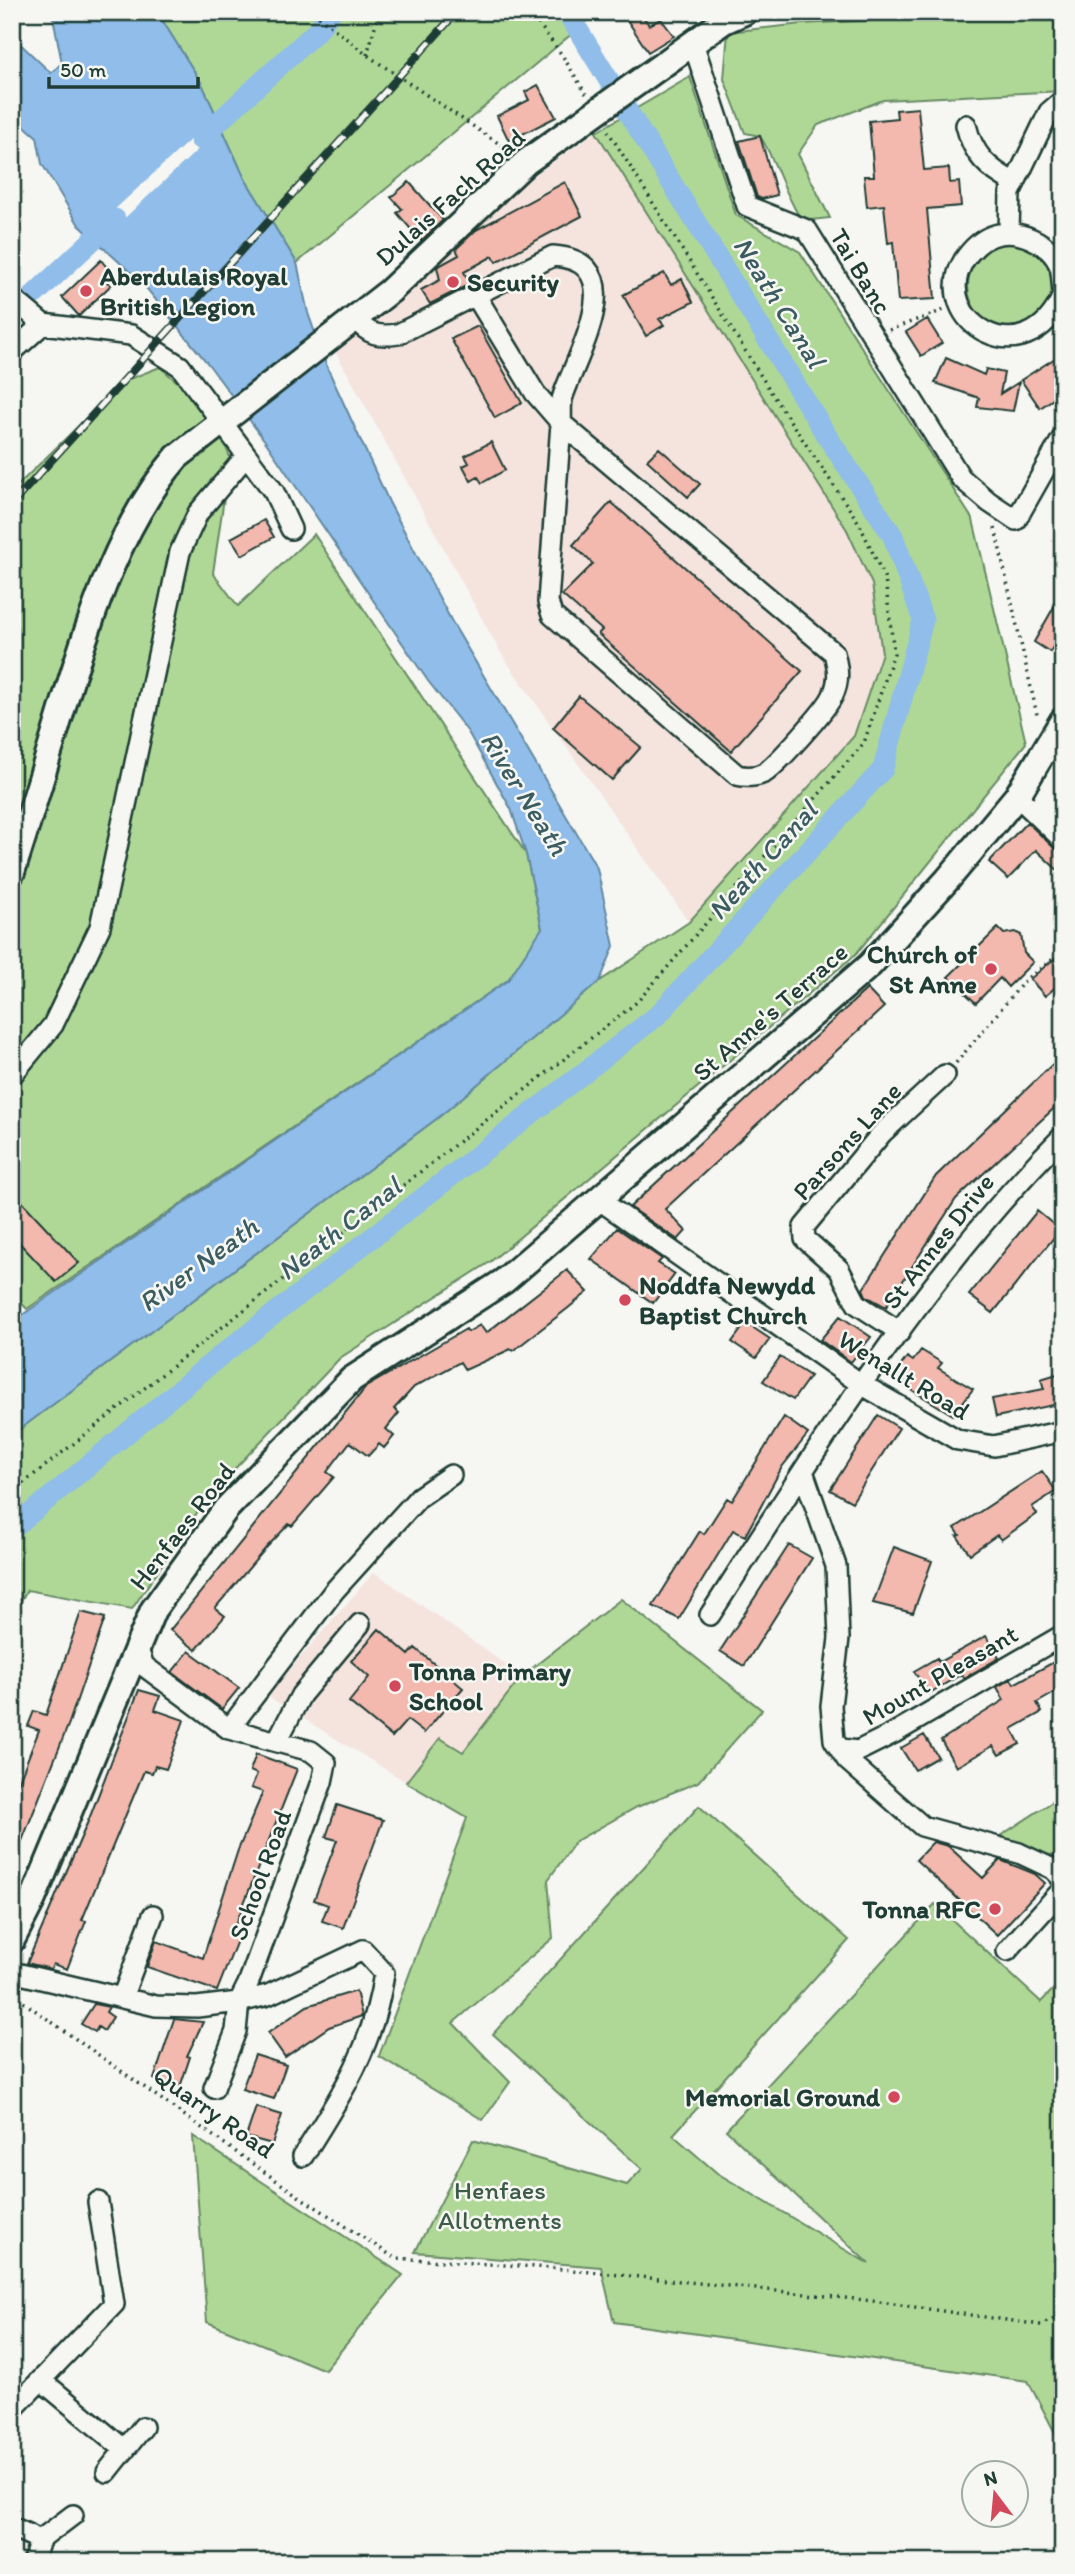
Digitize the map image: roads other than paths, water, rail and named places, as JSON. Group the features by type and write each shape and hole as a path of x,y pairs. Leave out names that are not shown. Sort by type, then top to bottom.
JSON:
{"main road":[{"name":"Dulais Fach Road","path":"12,872 90,621 136,514 153,484 177,457 227,416 356,320 390,291 526,162 724,21 744,12"},
{"name":"St Anne's Terrace","path":"598,1199 870,965 948,879 1017,796 1054,758 1061,726"},
{"name":"Henfaes Road","path":"12,1940 33,1899 153,1610 226,1509 352,1379 504,1281 598,1199"}],"street":[{"name":"Tai Banc","path":"693,43 747,206 807,230 961,478 1016,520 1063,438"},
{"path":"1009,232 1010,193 1049,112 1063,100"},
{"path":"966,125 977,155 998,174 1015,183"},
{"path":"1009,232 1032,238 1050,252 1059,266 1063,294 1056,311 1040,329 1019,338 998,337 982,330 967,317 959,304 957,285 960,268 970,250 991,236 1009,232"},
{"path":"356,320 366,331 382,336 398,334 553,256 574,257 593,274 597,288 588,335 562,399 561,423 548,602 552,615 737,775 764,773 817,720 833,695 839,673 834,653 561,423 535,393 475,296"},
{"path":"12,298 43,324 131,335 180,366 227,416 246,456 274,492 291,530"},
{"path":"12,352 43,324"},
{"path":"12,1075 53,1025 100,927 180,552 198,513 246,456"},
{"path":"1054,758 1042,801 1063,823"},
{"path":"1017,796 1063,840"},
{"name":"Parsons Lane","path":"900,1332 857,1304 839,1269 805,1239 804,1227 882,1133 945,1075"},
{"name":"St Annes Drive","path":"710,1615 861,1384 1004,1195 1063,1136"},
{"name":"Wenallt Road","path":"598,1199 861,1384 958,1440 994,1446 1063,1431"},
{"path":"803,1471 835,1566 839,1638 831,1718 834,1740 847,1760 922,1826 1019,1853 1054,1869 1062,1878 1062,1890 1007,1951"},
{"path":"229,1730 334,1591 419,1497 451,1475"},
{"path":"277,1741 301,1695 360,1624"},
{"name":"Mount Pleasant","path":"841,1749 858,1751 882,1739 1063,1635"},
{"name":"School Road","path":"137,1647 144,1666 229,1730 311,1751 326,1763 322,1782 239,2003"},
{"path":"122,1998 153,1915"},
{"path":"12,1972 156,2006 197,2007 239,2003 268,1995 363,1950 384,1973 380,2007 368,2043 343,2094 303,2156"},
{"path":"214,2088 236,2031 239,2003"},
{"path":"12,2410 114,2304 98,2202"},
{"path":"41,2380 125,2450"},
{"path":"107,2472 143,2427"},
{"path":"33,2562 40,2540 73,2515"},
{"path":"12,2527 40,2540"}],"water":[{"name":"River Neath","path":"52,12 157,12 202,84 245,179 297,263 308,313 327,367 389,502 452,622 597,868 614,946 600,981 439,1117 12,1435 12,1322 508,980 542,928 526,854 511,809 468,732 428,681 265,441 209,365 143,284 79,225 42,164 37,137 12,115 12,36 51,73 62,63"},
{"path":"82,242 88,250 48,288 41,281"}],"waterway":[{"path":"200,139 319,29 331,12"},
{"name":"Neath Canal","path":"12,1529 215,1360 658,1015 883,769 923,620 893,536 825,433 567,12"},
{"path":"35,294 115,219"}],"railway":[{"path":"12,504 457,12"}],"place":[{"name":"Security","path":"453,282"},
{"name":"Aberdulais Royal British Legion","path":"86,291"},
{"name":"Church of St Anne","path":"991,969"},
{"name":"Noddfa Newydd Baptist Church","path":"625,1300"},
{"name":"Tonna Primary School","path":"395,1686"},
{"name":"Tonna RFC","path":"995,1909"},
{"name":"Memorial Ground","path":"894,2097"}],"park label":[{"name":"Henfaes Allotments","path":"500,2205"}]}
